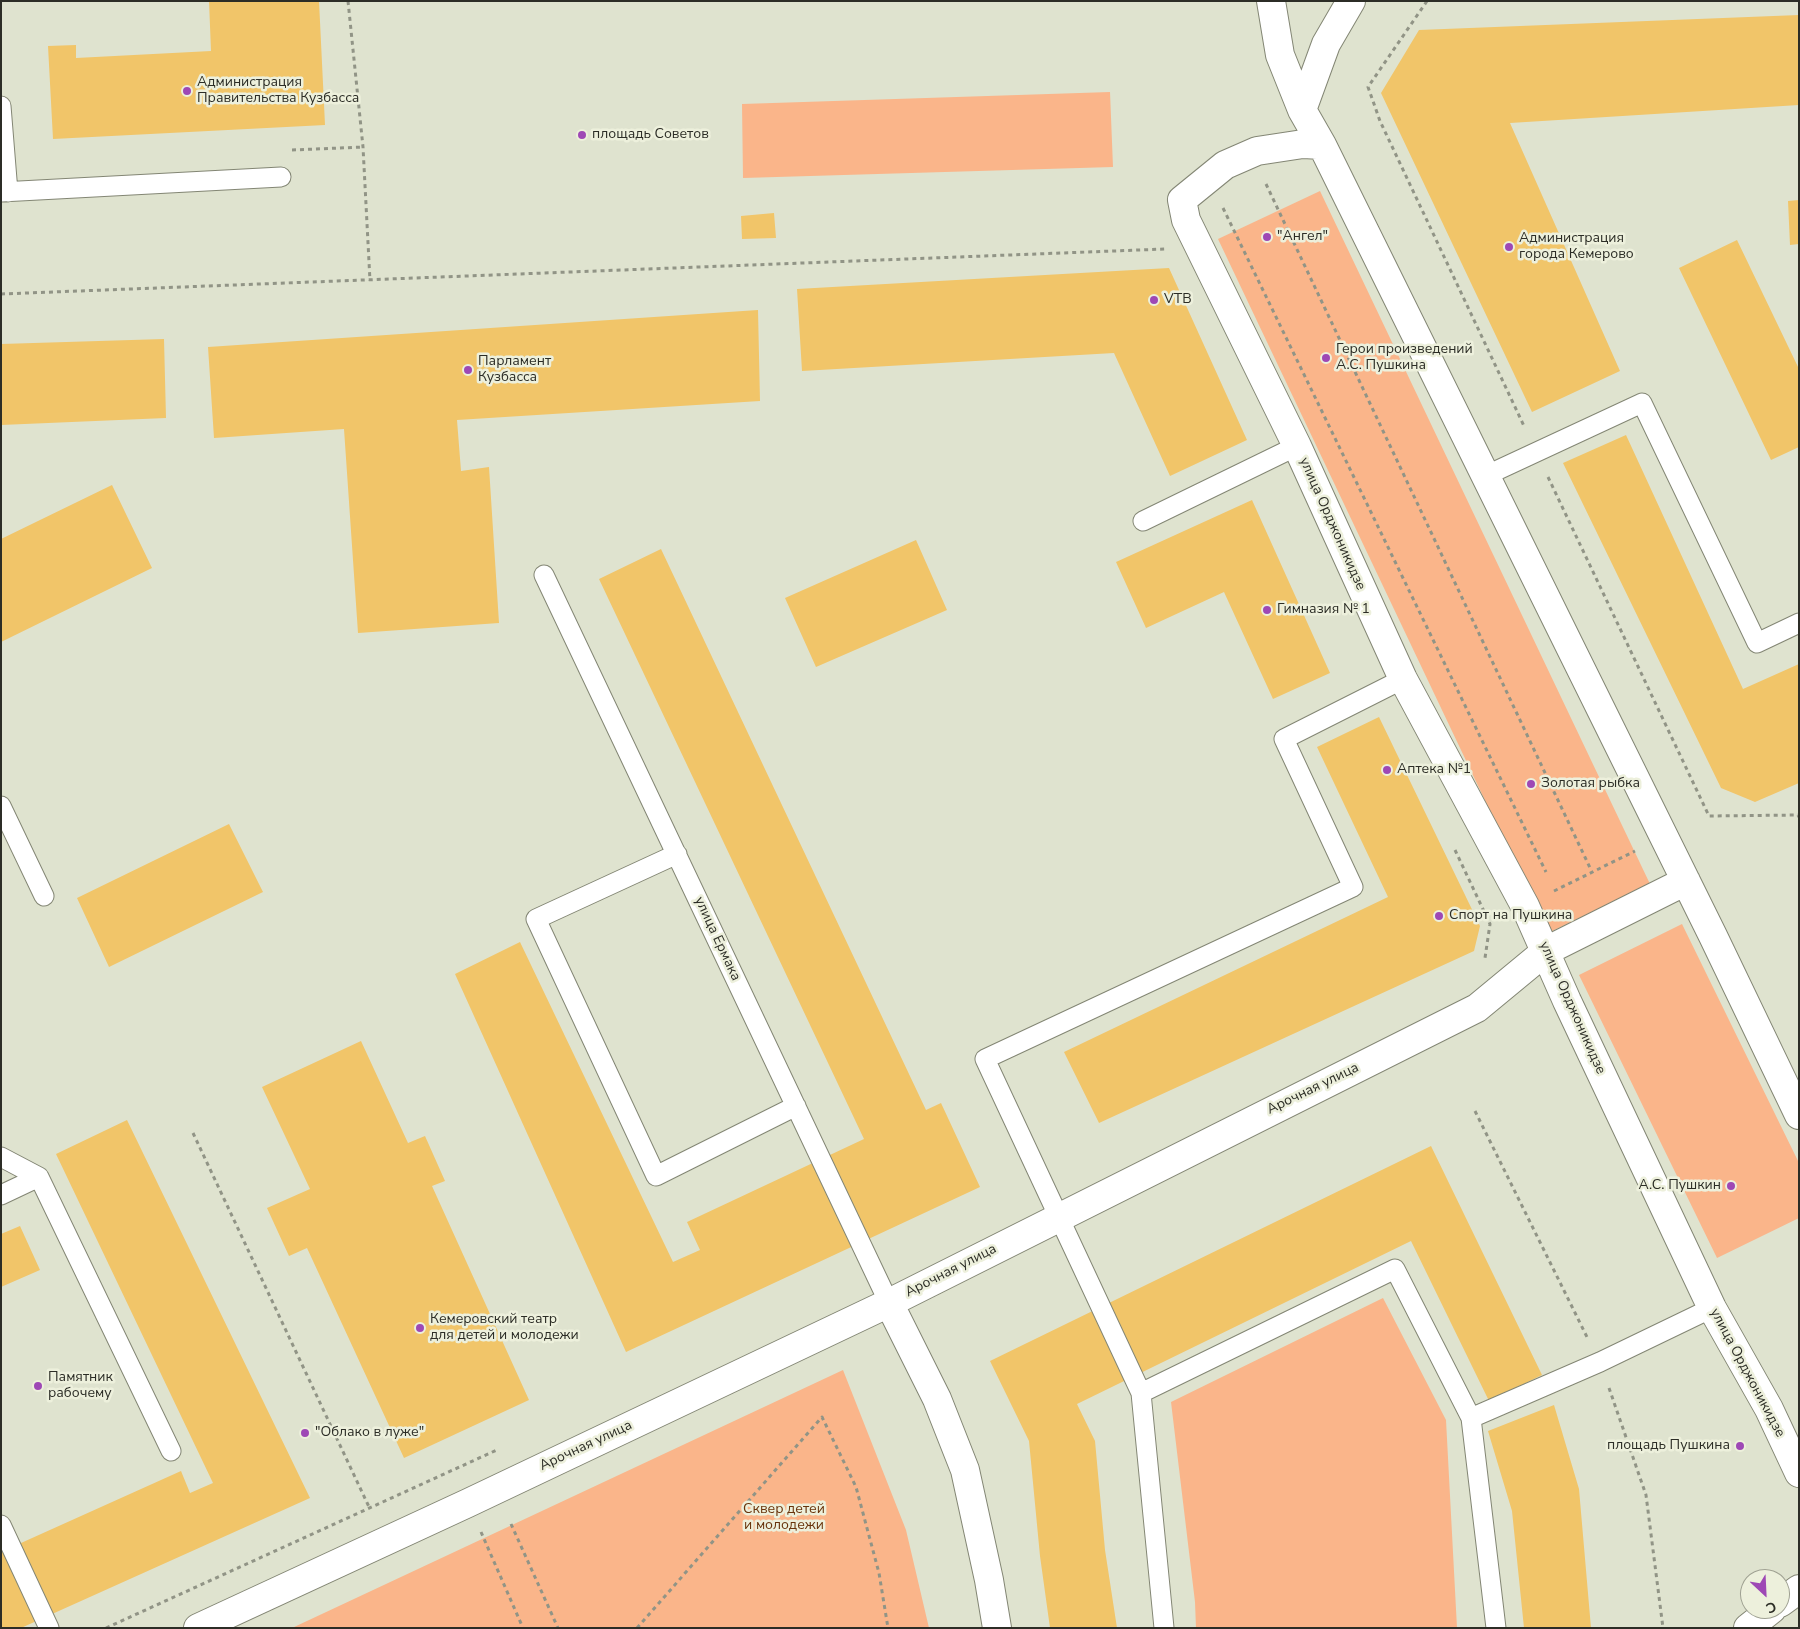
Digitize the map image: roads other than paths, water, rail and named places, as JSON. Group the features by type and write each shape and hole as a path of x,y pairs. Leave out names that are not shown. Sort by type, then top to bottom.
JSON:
{"street":[{"path":"1271,1 1280,55 1302,110 1322,145 1799,1115"},
{"path":"1302,110 1326,44 1351,1"},
{"name":"улица Орджоникидзе","path":"1322,145 1302,144 1257,151 1225,165 1182,200 1186,220 1297,446 1403,680 1525,906 1567,1001 1712,1308 1769,1409 1799,1473"},
{"name":"Арочная улица","path":"198,1628 468,1503 889,1303 1058,1216 1477,1008 1546,951 1686,882"},
{"path":"889,1303 937,1399 965,1470 989,1580 996,1628"},
{"path":"1748,1628 1759,1619"}],"lane":[{"path":"1,106 4,192 281,177"},
{"path":"1485,476 1642,402 1757,643 1799,623"},
{"path":"1142,521 1297,446"},
{"name":"улица Ермака","path":"544,575 889,1303"},
{"path":"1164,1628 1141,1393 985,1059 1353,887 1284,739 1403,680"},
{"path":"1,806 44,896"},
{"path":"677,854 536,919 656,1176 796,1106"},
{"path":"1,1157 39,1177 171,1451"},
{"path":"1,1195 39,1177"},
{"path":"1141,1393 1395,1269 1471,1418 1496,1628"},
{"path":"1471,1418 1600,1362 1712,1308"},
{"path":"1,1525 49,1628"}],"place":[{"name":"Администрация Правительства Кузбасса","path":"187,91"},
{"name":"площадь Советов","path":"582,135"},
{"name":"\"Ангел\"","path":"1267,237"},
{"name":"Администрация города Кемерово","path":"1509,247"},
{"name":"VTB","path":"1154,300"},
{"name":"Герои произведений А.С. Пушкина","path":"1326,358"},
{"name":"Парламент Кузбасса","path":"468,370"},
{"name":"Гимназия № 1","path":"1267,610"},
{"name":"Аптека №1","path":"1387,770"},
{"name":"Золотая рыбка","path":"1531,784"},
{"name":"Спорт на Пушкина","path":"1439,916"},
{"name":"А.С. Пушкин","path":"1731,1186"},
{"name":"Кемеровский театр для детей и молодежи","path":"420,1328"},
{"name":"Памятник рабочему","path":"38,1386"},
{"name":"\"Облако в луже\"","path":"305,1433"},
{"name":"площадь Пушкина","path":"1740,1446"}],"park label":[{"name":"Сквер детей и молодежи","path":"784,1518"}]}
